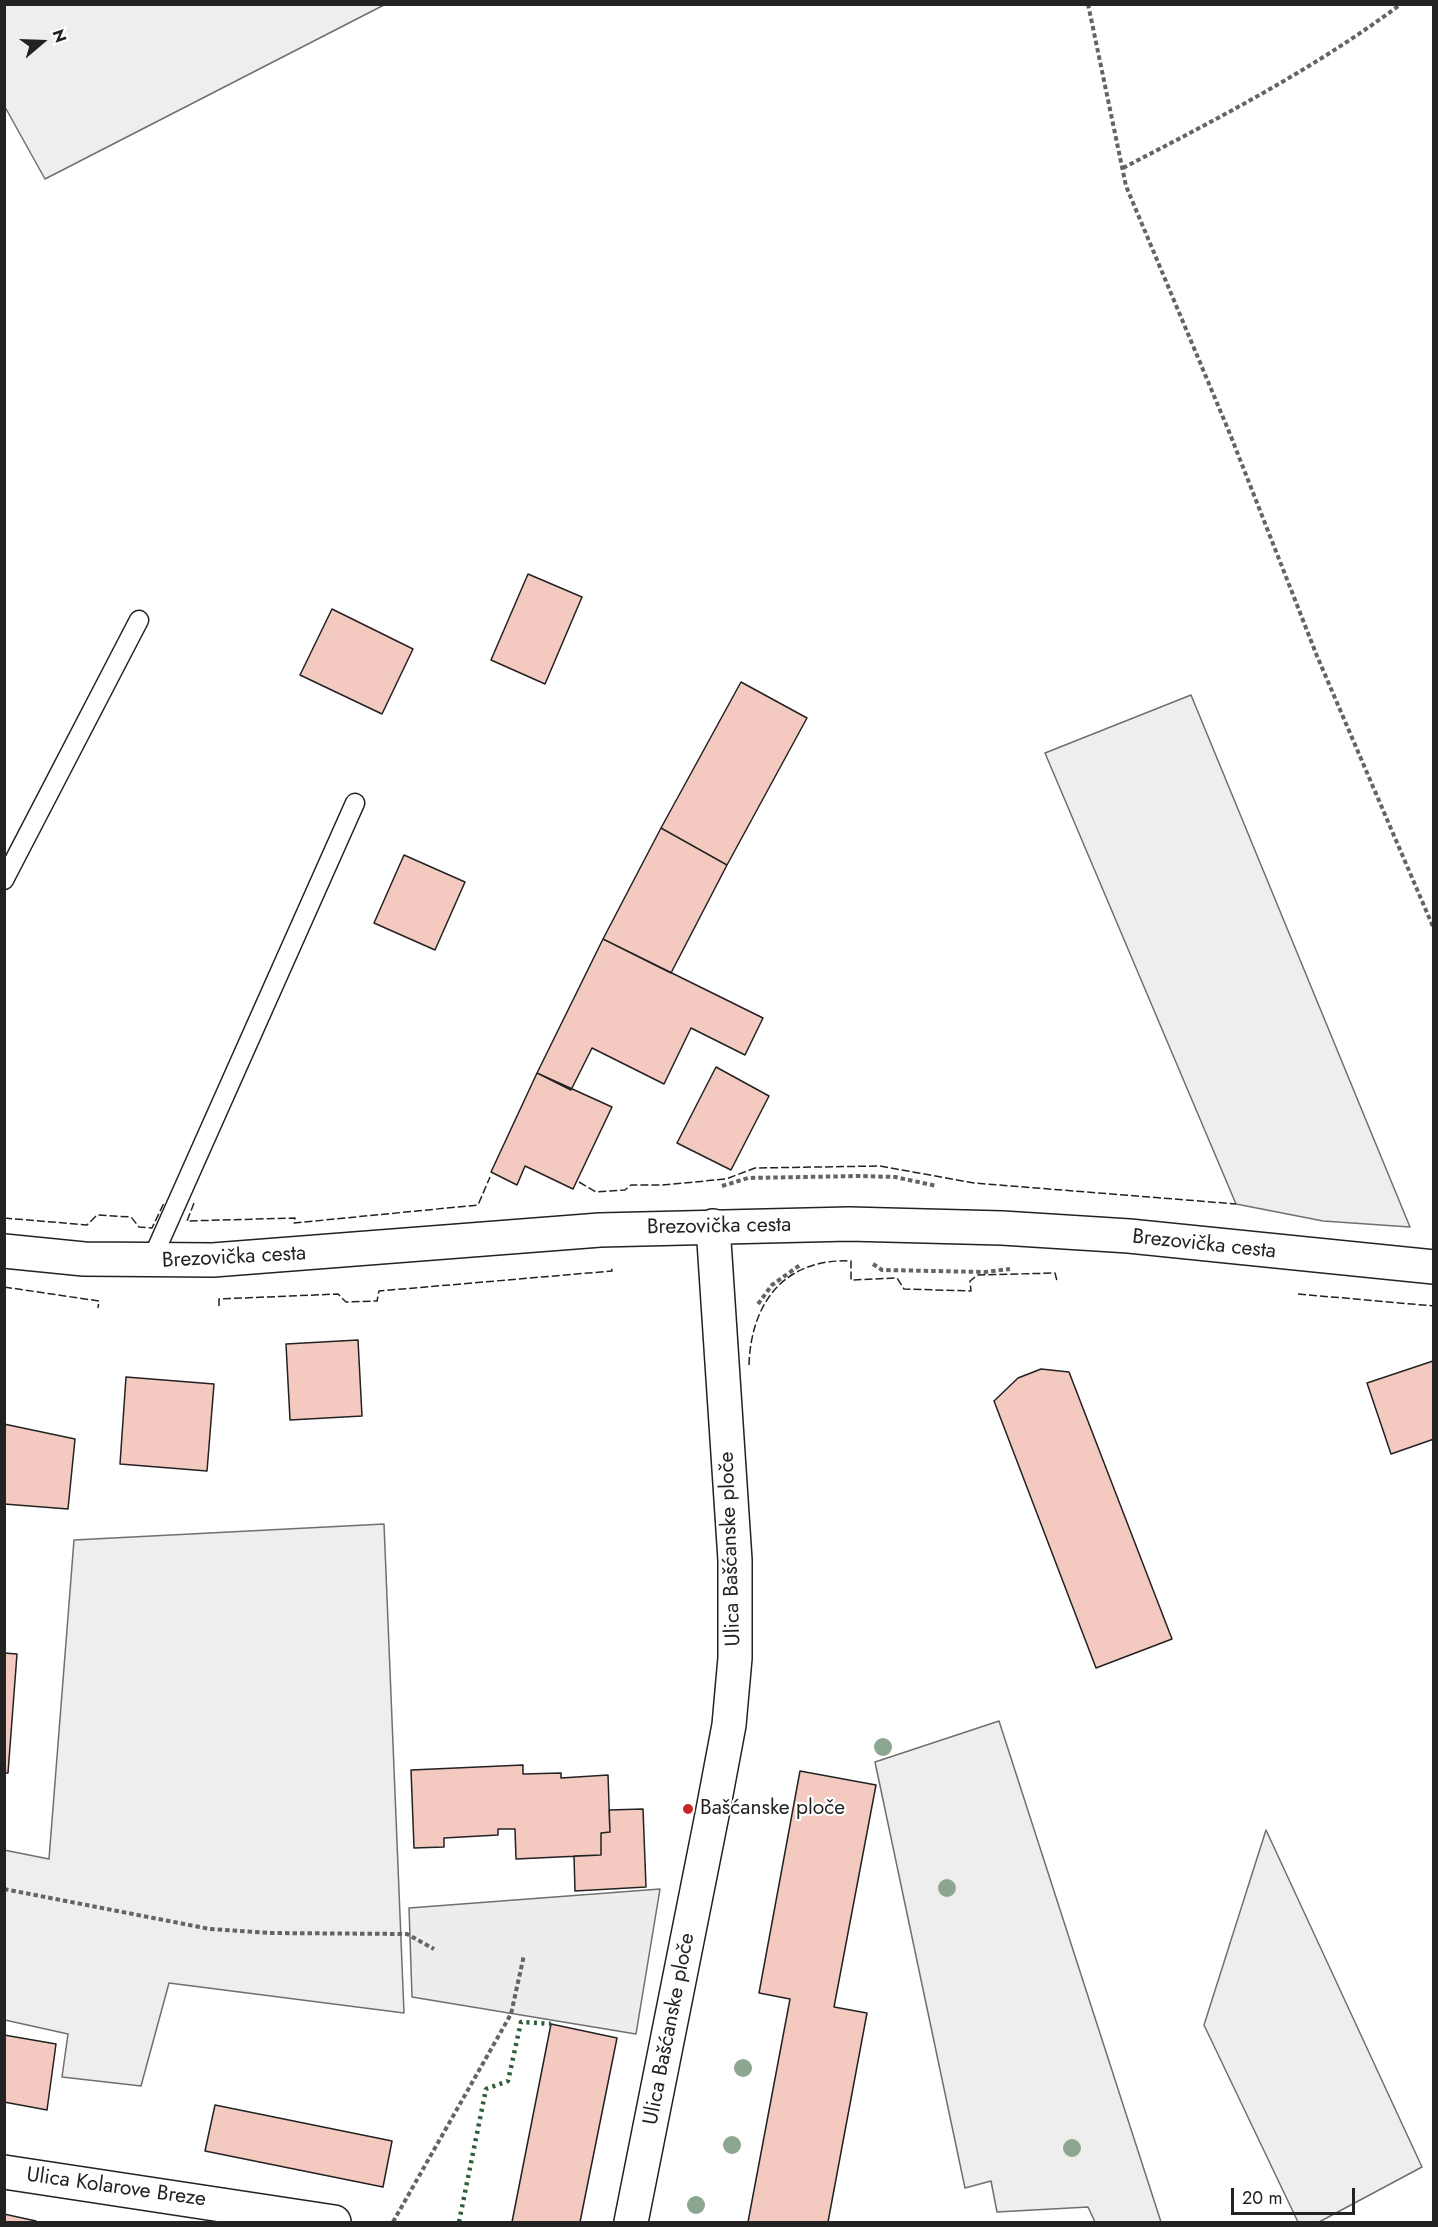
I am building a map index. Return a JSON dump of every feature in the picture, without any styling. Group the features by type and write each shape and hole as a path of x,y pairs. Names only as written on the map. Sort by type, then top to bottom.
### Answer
{"main road":[{"name":"Brezovička cesta","path":"4,1251 151,1262 280,1257 600,1230 849,1224 1013,1229 1129,1236 1434,1267"},
{"name":"Ulica Bašćanske ploče","path":"631,2223 729,1725 735,1658 735,1560 713,1226"},
{"name":"Ulica Kolarove Breze","path":"4,2172 263,2216 334,2223"}],"lane":[{"path":"4,880 139,620"},
{"path":"151,1262 356,803"}],"path":[{"path":"1088,4 1126,186 1230,434 1317,656 1434,929"},
{"path":"1123,168 1248,103 1360,35 1401,4"},
{"path":"863,1258 882,1270 985,1272 1014,1269"},
{"path":"753,1313 772,1284 803,1263"},
{"path":"4,1889 210,1929 270,1933 407,1934 434,1949"},
{"path":"393,2223 511,2014 524,1955"}],"shaded area":[{"path":"4,5 384,5 45,179 5,107"},
{"path":"1191,695 1410,1227 1323,1221 1236,1204 1045,753"},
{"path":"384,1524 404,2013 169,1983 141,2086 62,2077 68,2034 5,2020 4,1850 49,1859 74,1540"},
{"path":"999,1721 1161,2222 1095,2222 1088,2207 997,2212 991,2181 965,2188 875,1762"},
{"path":"1266,1830 1422,2167 1319,2222 1298,2222 1204,2025"},
{"path":"660,1889 636,2034 412,1997 409,1908"}],"building":[{"path":"528,574 582,597 545,684 491,660"},
{"path":"332,609 413,649 382,714 300,675"},
{"path":"741,682 807,718 727,865 661,828"},
{"path":"661,828 727,865 671,973 603,939"},
{"path":"404,855 465,882 435,950 374,923"},
{"path":"603,939 763,1018 745,1055 691,1028 664,1084 592,1048 571,1090 537,1073"},
{"path":"716,1067 769,1096 731,1170 677,1143"},
{"path":"537,1073 612,1107 573,1189 525,1166 517,1185 491,1172"},
{"path":"358,1340 362,1416 290,1420 286,1344"},
{"path":"1433,1361 1434,1439 1391,1454 1367,1383"},
{"path":"1041,1369 1069,1372 1172,1639 1096,1668 994,1401 1018,1378"},
{"path":"126,1377 214,1384 207,1471 120,1464"},
{"path":"4,1424 75,1439 68,1509 4,1504"},
{"path":"4,1653 17,1654 8,1773 4,1773"},
{"path":"523,1765 523,1774 561,1773 561,1778 608,1775 610,1832 601,1833 601,1855 516,1859 515,1829 498,1829 498,1835 444,1838 444,1847 414,1848 411,1770"},
{"path":"800,1771 876,1785 834,2007 867,2013 828,2222 748,2222 790,1999 759,1993"},
{"path":"643,1809 646,1887 575,1891 574,1856 601,1855 601,1833 610,1832 609,1810"},
{"path":"551,2024 617,2038 580,2222 512,2222"},
{"path":"4,2035 56,2044 47,2110 4,2102"},
{"path":"215,2105 392,2141 383,2187 205,2151"},
{"path":"4,2214 36,2221 4,2222"}],"hedge":[{"path":"459,2222 486,2089 508,2081 521,2022 551,2024"}],"fence":[{"path":"579,1182 596,1192 625,1190 631,1185 662,1185 726,1179 755,1168 880,1166 974,1183 1236,1204"},
{"path":"194,1203 187,1221 295,1218 294,1223 478,1205 490,1177"},
{"path":"4,1218 87,1225 97,1215 131,1217 139,1227 152,1228 164,1203"},
{"path":"749,1365 756,1322 764,1304 790,1276 807,1267 827,1262 851,1261 851,1280 897,1278 904,1289 971,1291 970,1281 978,1275 1055,1273 1057,1281"},
{"path":"219,1306 219,1299 338,1294 346,1302 377,1301 379,1291 612,1271 611,1266"},
{"path":"4,1287 99,1301 98,1308"},
{"path":"1298,1294 1434,1306"}],"place":[{"name":"Bašćanske ploče","path":"688,1809"}]}
